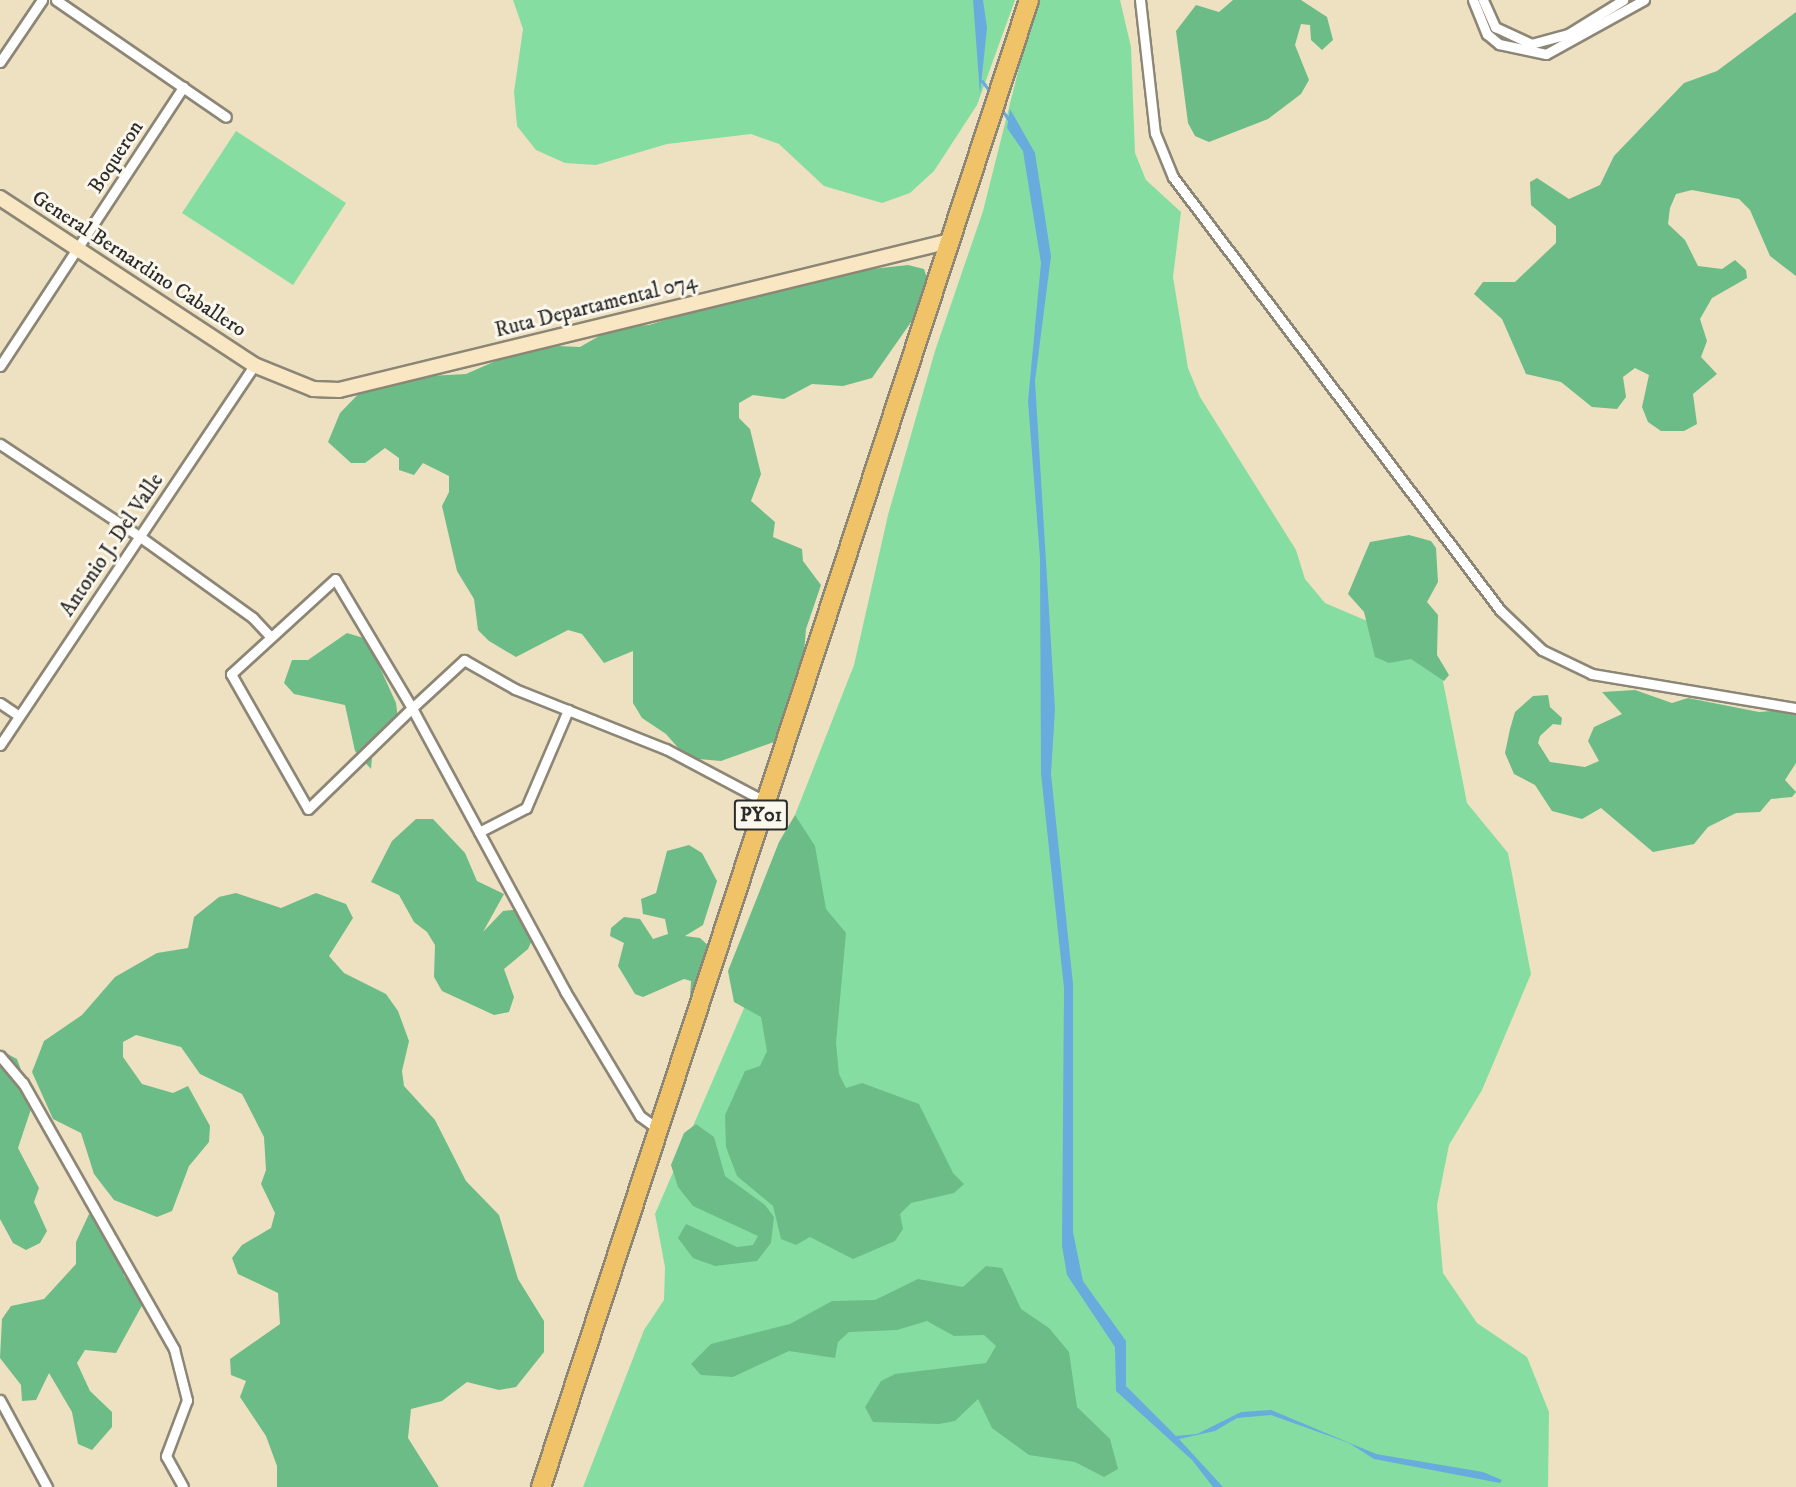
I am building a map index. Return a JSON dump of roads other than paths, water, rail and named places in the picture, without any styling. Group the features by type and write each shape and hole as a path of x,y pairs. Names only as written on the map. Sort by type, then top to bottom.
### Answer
{"highway":[{"name":"PY01","path":"541,1487 950,241 1002,76 1029,0"}],"street":[{"path":"0,62 42,0"},
{"path":"56,0 226,117"},
{"path":"1140,0 1155,133 1173,177 1500,610 1542,650 1592,675 1796,708"},
{"path":"1473,0 1487,34 1499,44 1546,54 1644,0"},
{"path":"1483,0 1495,27 1531,44 1568,34 1623,0"},
{"name":"Boqueron","path":"0,366 183,87"},
{"name":"General Bernardino Caballero","path":"0,198 254,365"},
{"name":"Ruta Departamental 074","path":"254,365 293,386 339,390 950,241"},
{"name":"Antonio J. Del Valle","path":"0,745 254,365"},
{"path":"0,444 139,536 253,618 270,636"},
{"path":"658,1129 640,1116 577,1011 412,708 335,579 231,674 308,809 412,708 464,660 568,710 666,750 766,802"},
{"path":"0,704 19,716"},
{"path":"479,832 526,808 568,710"},
{"path":"0,1056 23,1083 174,1349 187,1400 166,1456 183,1487"},
{"path":"0,1400 47,1487"}],"water":[{"path":"973,0 983,0 987,28 980,94"},
{"path":"1010,109 1035,153 1051,256 1035,381 1055,709 1051,774 1073,984 1073,1232 1083,1281 1126,1341 1126,1386 1176,1436 1197,1434 1241,1412 1271,1410 1376,1454 1483,1472 1502,1480 1500,1483 1374,1459 1349,1443 1271,1415 1237,1418 1215,1431 1179,1439 1223,1487 1213,1487 1192,1460 1116,1391 1115,1347 1067,1275 1062,1246 1064,988 1041,774 1040,558 1028,401 1041,263 1023,151 1007,128"}],"waterway":[{"path":"982,81 991,93"},
{"path":"1001,109 1011,123"}]}
